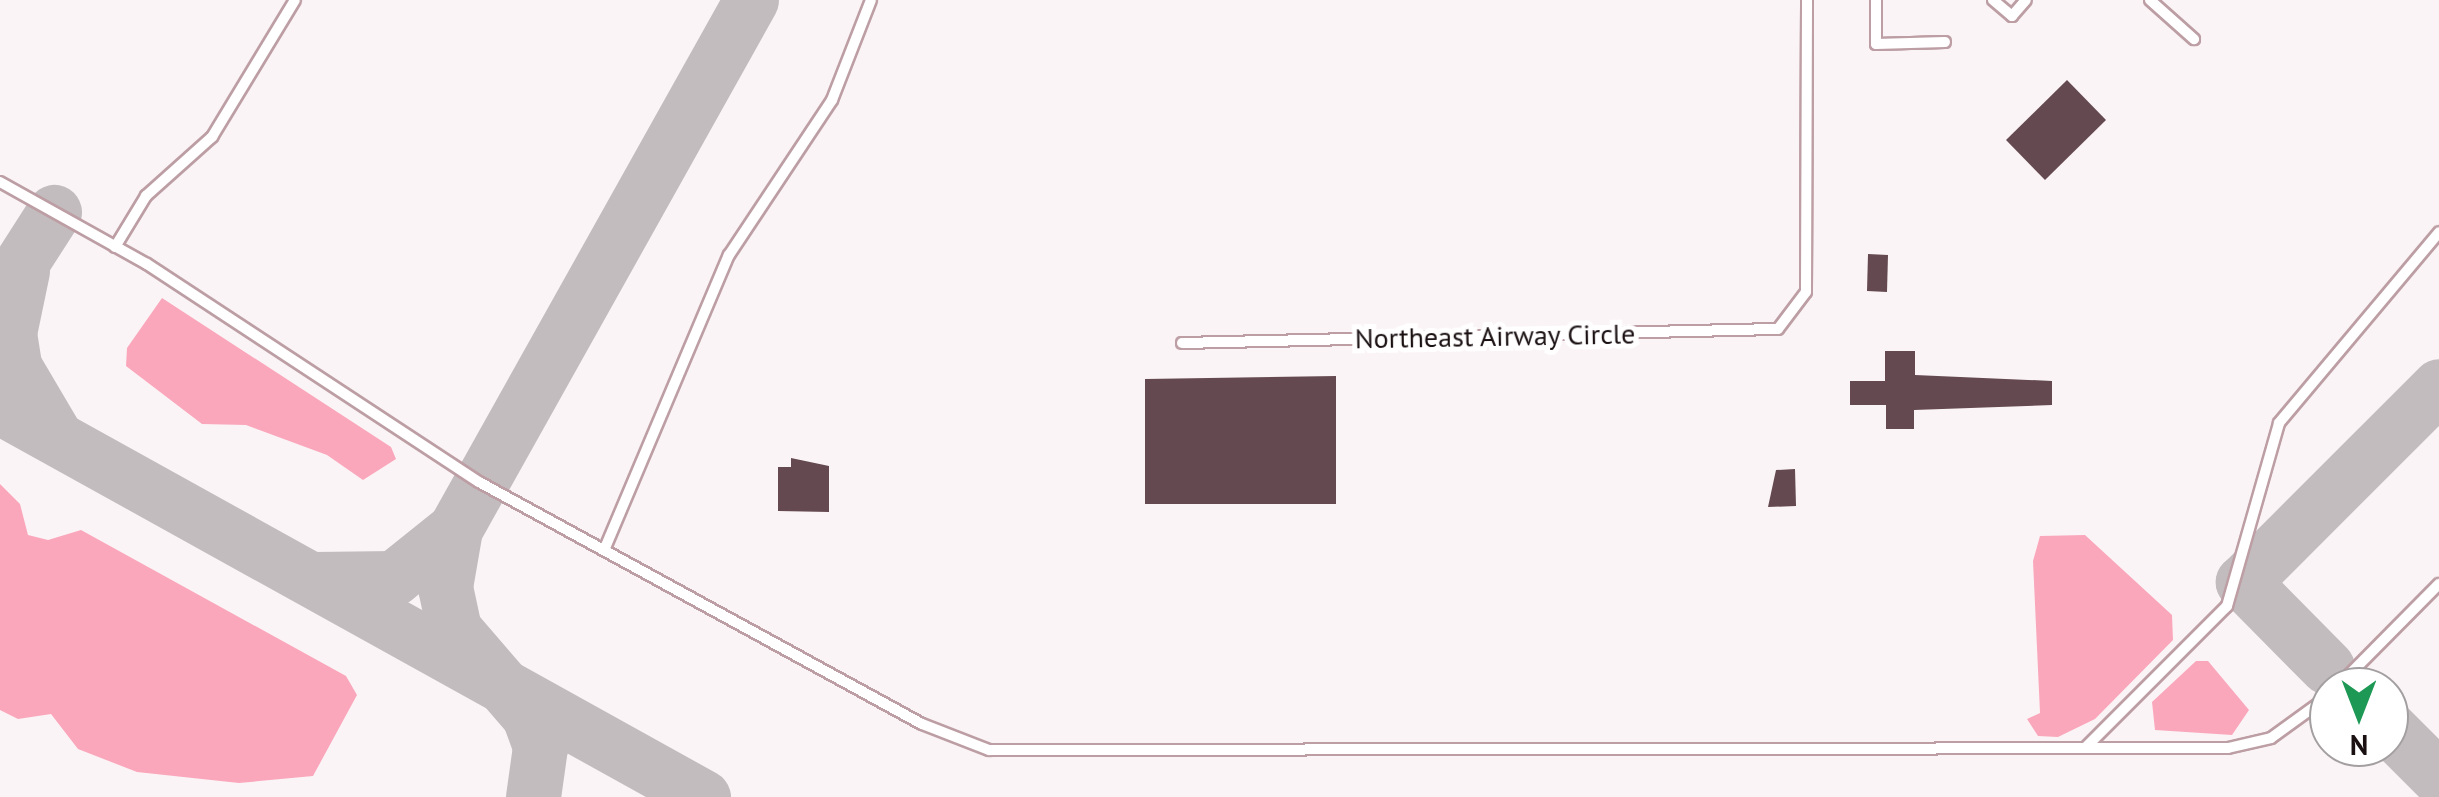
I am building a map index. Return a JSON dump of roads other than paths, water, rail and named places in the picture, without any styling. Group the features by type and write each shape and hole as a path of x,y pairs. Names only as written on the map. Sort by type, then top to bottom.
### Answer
{"lane":[{"path":"116,247 146,196 212,138 296,0"},
{"path":"606,548 729,256 832,100 871,0"},
{"name":"Northeast Airway Circle","path":"1182,344 1778,329 1798,309 1808,271 1807,0"},
{"path":"1876,0 1876,44 1945,42"},
{"path":"1992,0 2012,16 2026,0"},
{"path":"2150,0 2194,40"},
{"path":"0,182 116,247 418,445 950,738 989,750 2246,746 2297,725 2309,714"},
{"path":"2085,748 2227,606 2279,423 2439,232"},
{"path":"2356,667 2439,584"}]}
